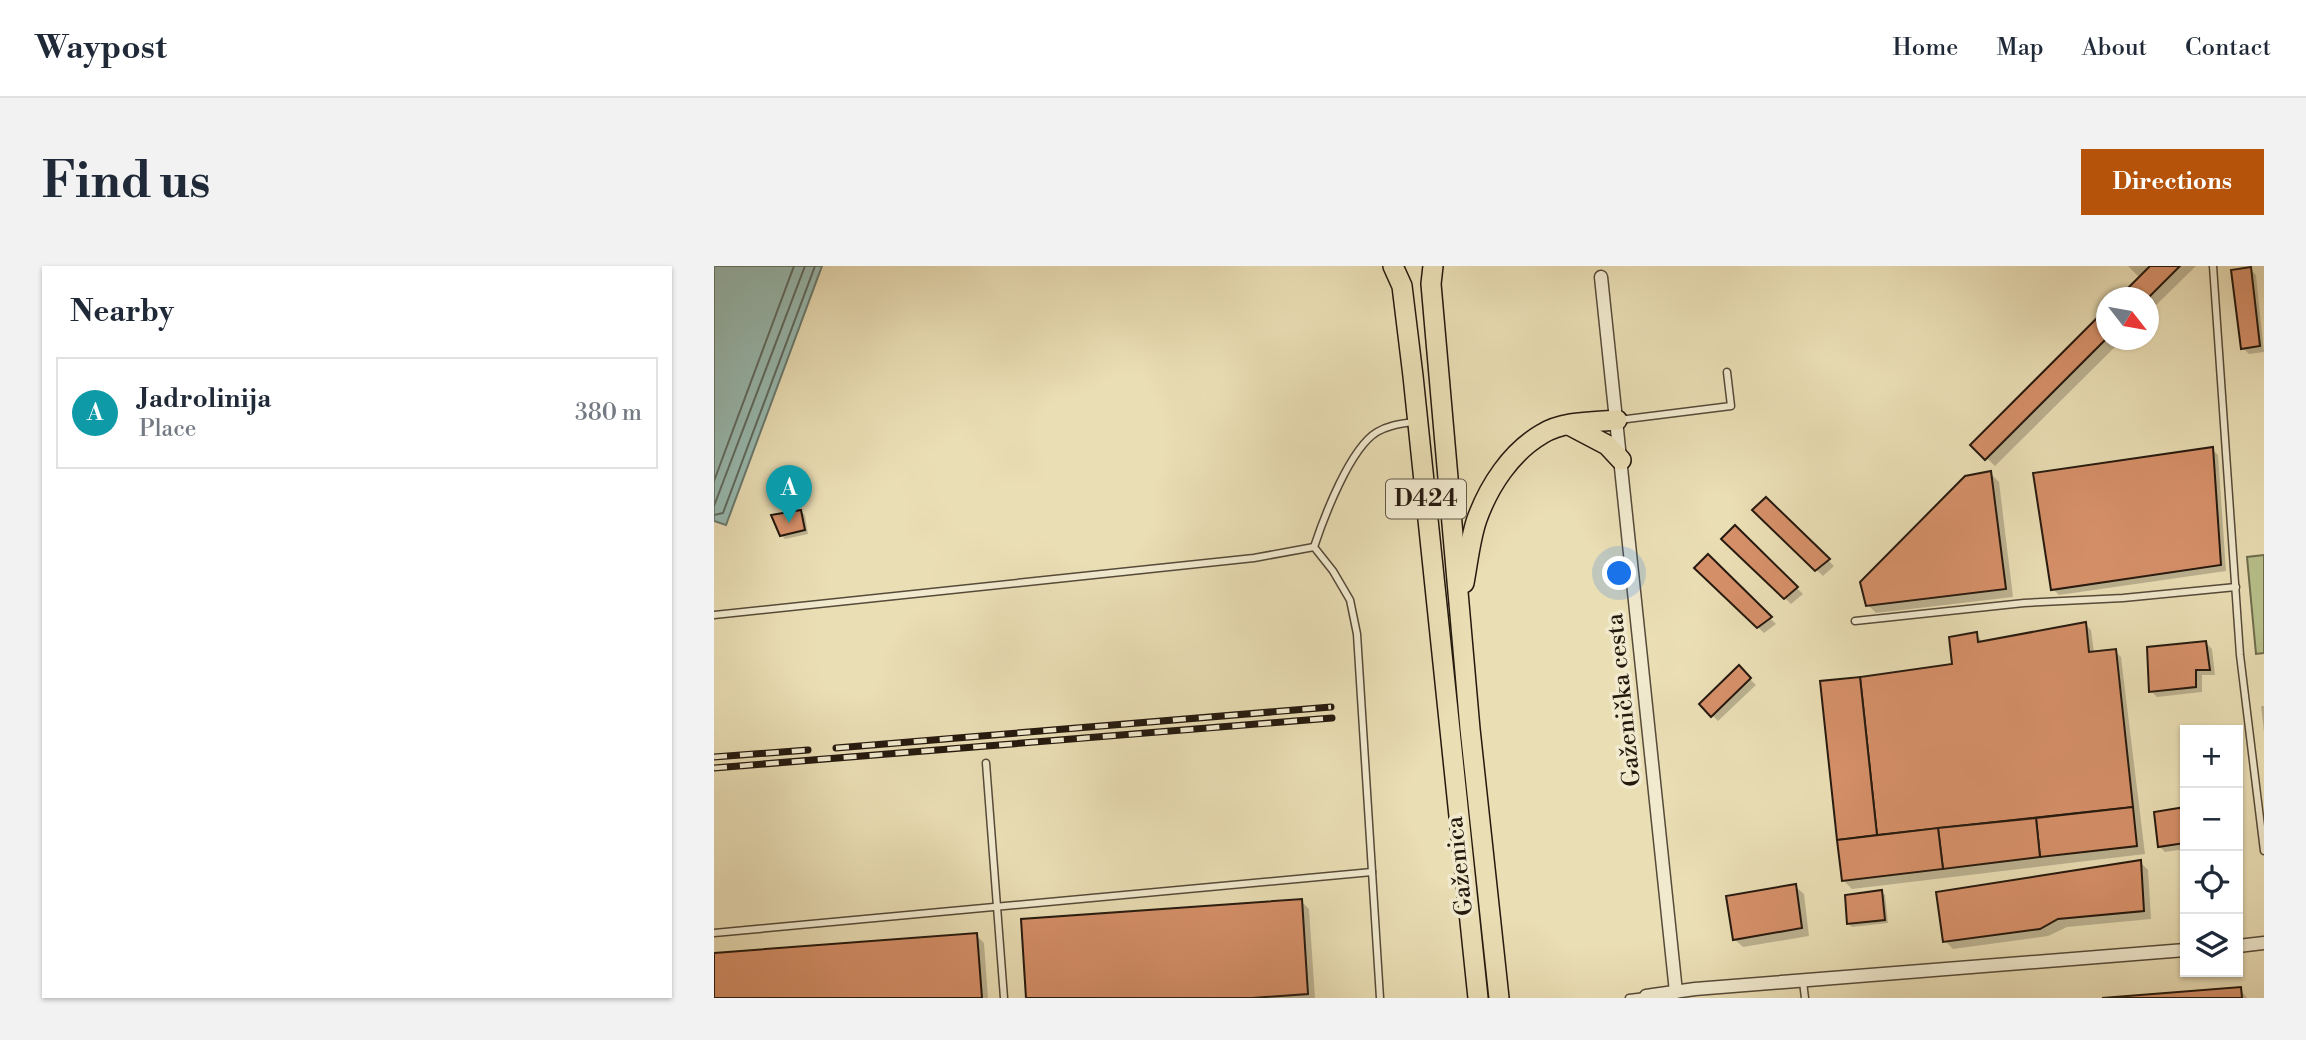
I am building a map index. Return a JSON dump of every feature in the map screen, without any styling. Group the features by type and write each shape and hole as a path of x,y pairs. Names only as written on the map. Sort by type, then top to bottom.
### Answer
{"highway":[{"name":"D424","path":"1394,266 1402,286 1460,731"},
{"name":"D424","path":"1433,266 1430,284 1459,606 1460,731"},
{"path":"1459,606 1476,520 1489,491 1506,464 1543,433 1569,425 1616,420"},
{"path":"1569,425 1607,445 1621,460"},
{"name":"Gaženica","path":"1460,731 1478,998"},
{"name":"Gaženica","path":"1460,731 1499,998"}],"street":[{"name":"Gaženička cesta","path":"1601,277 1676,992"},
{"path":"2243,945 2264,943"},
{"path":"1646,996 2180,950"}],"lane":[{"path":"2213,266 2240,656 2264,851"},
{"path":"1616,420 1731,407 1727,372"},
{"path":"1314,547 1338,487 1355,457 1374,434 1393,425 1418,422"},
{"path":"714,615 1254,558 1314,547"},
{"path":"1314,547 1333,571 1350,600 1357,634 1380,998"},
{"path":"1855,621 2024,603 2123,598 2236,587"},
{"path":"986,763 1004,998"},
{"path":"714,933 1372,872"},
{"path":"1803,982 1805,998"},
{"path":"1629,998 1646,996"}],"green space":[{"path":"2264,555 2264,653 2256,654 2247,557"}],"water":[{"path":"714,266 822,266 726,525 714,521"}],"building":[{"path":"2150,266 2180,266 2159,287 2129,287"},
{"path":"2251,267 2260,346 2241,349 2231,270"},
{"path":"2096,319 2096,349 1985,460 1970,445"},
{"path":"2213,447 2221,565 2051,590 2033,473"},
{"path":"1991,471 2006,589 1866,606 1860,582 1965,476"},
{"path":"1766,497 1830,559 1815,571 1752,510"},
{"path":"801,510 805,530 780,536 771,515"},
{"path":"1735,525 1798,587 1784,599 1721,539"},
{"path":"1708,554 1772,617 1757,628 1694,568"},
{"path":"2086,622 2089,652 2116,649 2133,807 1877,835 1860,677 1952,664 1949,637 1977,632 1978,642"},
{"path":"2206,641 2210,670 2196,670 2196,687 2149,692 2147,647"},
{"path":"1739,665 1751,678 1711,717 1699,704"},
{"path":"1860,677 1877,835 1837,840 1820,681"},
{"path":"2133,807 2137,846 2040,857 2036,818"},
{"path":"2180,808 2180,844 2158,847 2154,812"},
{"path":"2036,818 2040,857 1943,869 1938,828"},
{"path":"1938,828 1943,869 1842,881 1837,840"},
{"path":"2141,860 2144,911 2058,919 2040,929 1943,942 1936,892"},
{"path":"1796,884 1802,928 1733,940 1726,896"},
{"path":"1882,890 1885,920 1847,924 1845,895"},
{"path":"1302,899 1308,994 1252,998 1026,998 1021,919"},
{"path":"977,933 982,998 714,998 714,953"},
{"path":"2241,987 2242,998 2102,998"}],"railway":[{"path":"836,748 1331,707"},
{"path":"714,768 1332,718"},
{"path":"714,757 808,750"}],"place":[{"name":"Jadrolinija","path":"789,523"}]}
